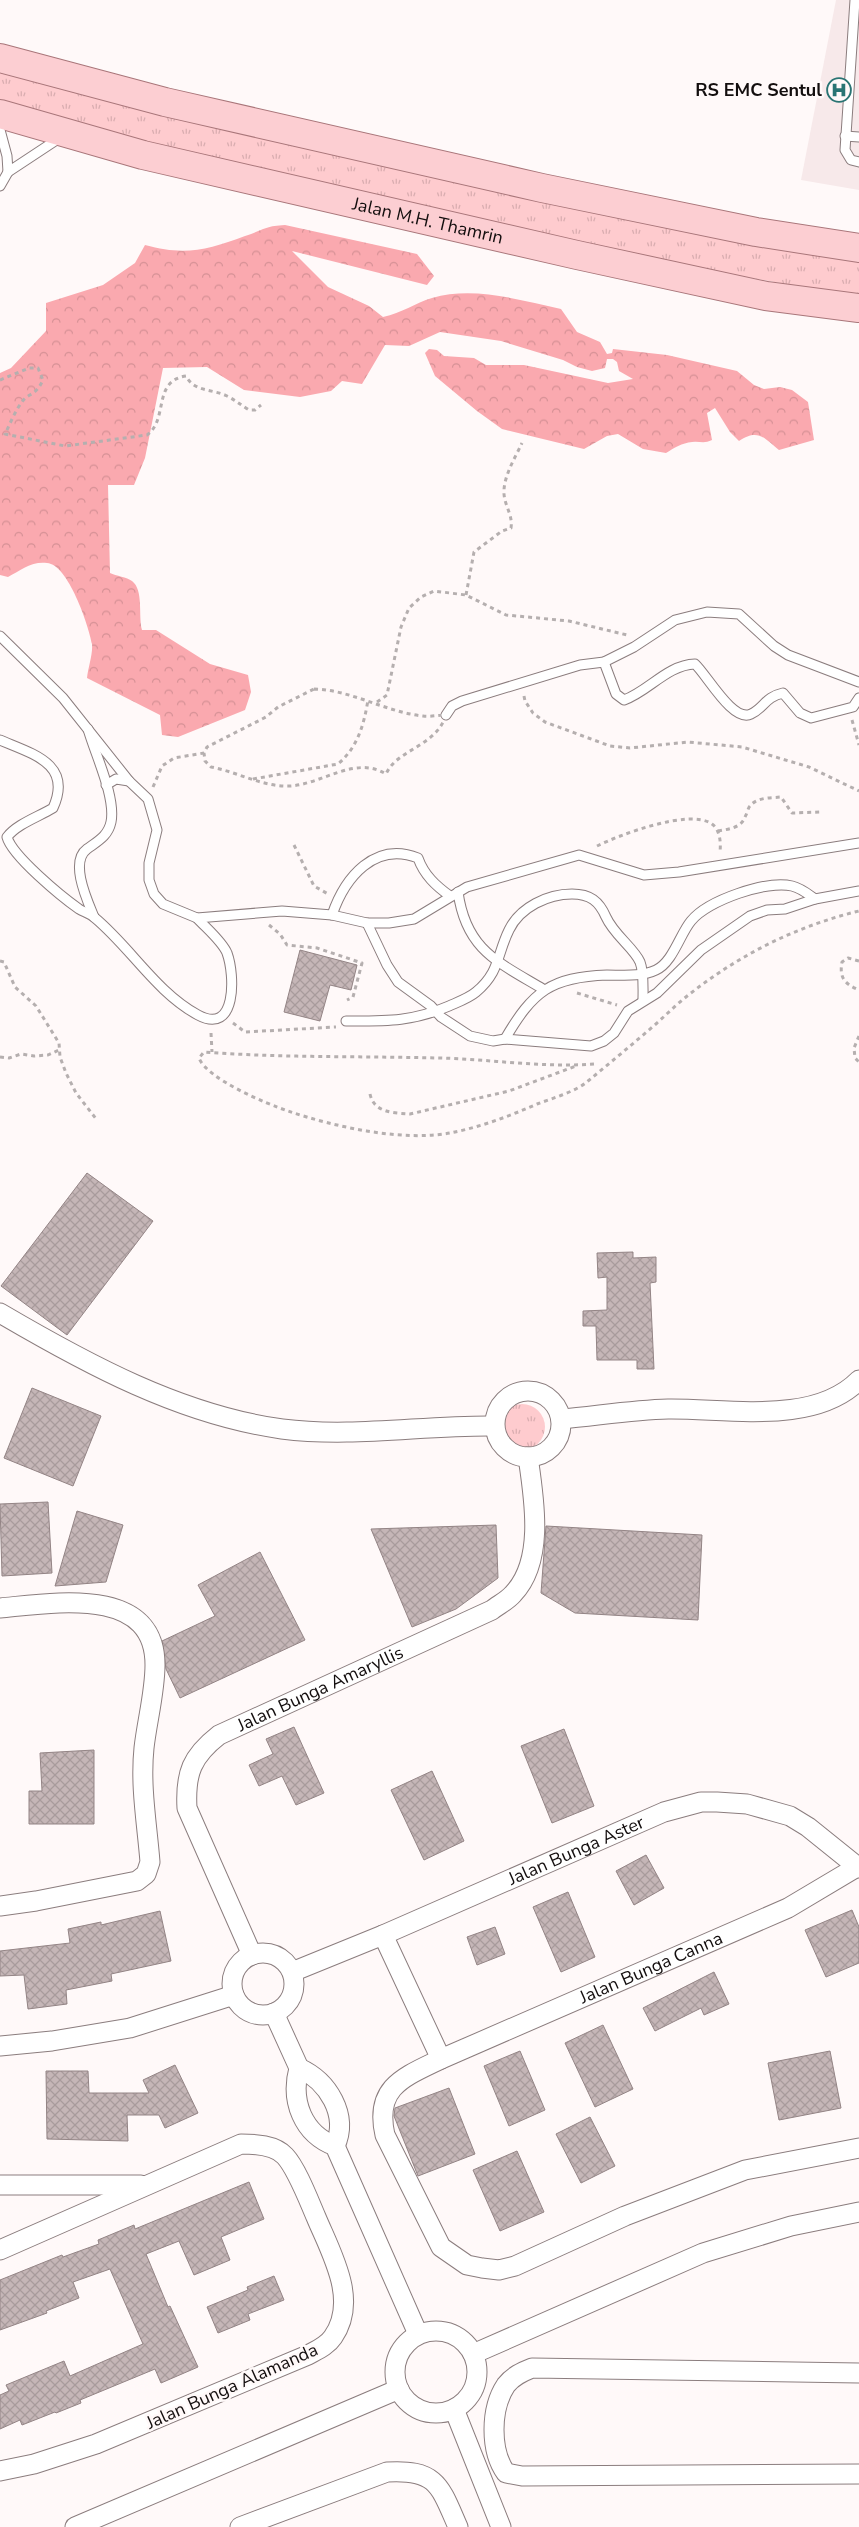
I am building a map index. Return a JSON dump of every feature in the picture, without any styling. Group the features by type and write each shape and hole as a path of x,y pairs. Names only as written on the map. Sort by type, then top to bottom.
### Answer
{"main road":[{"path":"0,58 165,102 542,188 756,232 859,248"},
{"name":"Jalan M.H. Thamrin","path":"0,114 143,154 587,257 766,296 859,308"}],"street":[{"path":"0,1313 50,1343 124,1380 200,1409 238,1421 283,1429 325,1431 494,1426"},
{"path":"561,1419 665,1409 809,1407 838,1396 859,1380"},
{"path":"520,1392 538,1392 546,1396 558,1410 561,1419 561,1428 554,1446 546,1452 528,1457 509,1452 497,1436 494,1426 495,1417 504,1401 520,1392"},
{"name":"Jalan Bunga Amaryllis","path":"252,1955 187,1808 186,1787 192,1764 203,1748 219,1734 492,1610 513,1594 528,1569 533,1550 533,1492 528,1457"},
{"path":"0,1608 100,1604 121,1610 137,1619 148,1632 153,1646 155,1665 143,1770 150,1862 146,1874 137,1882 36,1902 0,1906"},
{"name":"Jalan Bunga Aster","path":"292,1972 383,1935 664,1812 701,1802 746,1804 790,1816 808,1827 858,1868"},
{"name":"Jalan Bunga Canna","path":"858,1868 788,1908 441,2059 400,2079 389,2092 384,2103 382,2119 385,2136 441,2247 468,2265 499,2270 515,2266 625,2216 745,2170 859,2148"},
{"path":"383,1935 441,2059"},
{"path":"271,1954 280,1957 292,1972 293,1992 283,2008 274,2013 255,2014 246,2010 234,1995 233,1976 243,1960 252,1955 271,1954"},
{"path":"0,2046 52,2042 130,2028 234,1995"},
{"path":"274,2013 299,2068 295,2082 295,2096 304,2118 314,2134 321,2140 335,2146 418,2334"},
{"path":"299,2068 313,2074 322,2082 342,2122 340,2136 335,2146"},
{"name":"Jalan Bunga Alamanda","path":"0,2250 242,2144 268,2146 284,2155 306,2195 343,2284 342,2313 333,2338 324,2346 300,2358 96,2444 34,2464 0,2471"},
{"name":"Jalan Bunga Alamanda","path":"0,2184 147,2185"},
{"path":"473,2354 703,2253 791,2226 859,2212"},
{"path":"439,2331 450,2333 460,2338 473,2354 477,2370 475,2386 463,2403 454,2409 433,2413 422,2410 404,2398 399,2389 395,2368 397,2358 402,2348 418,2334 439,2331"},
{"path":"859,2373 532,2368 519,2373 506,2386 494,2418 498,2462 506,2473 522,2476 859,2474"},
{"path":"75,2527 399,2389"},
{"path":"454,2409 501,2527"},
{"path":"240,2527 386,2472 401,2471 416,2472 440,2486 458,2527"}],"lane":[{"path":"856,0 845,136 847,156 859,162"},
{"path":"0,130 7,156 8,172"},
{"path":"0,186 8,172 68,133"},
{"path":"845,136 859,137"},
{"path":"446,715 452,706 462,701 580,665 604,662 640,643 675,620 706,612 739,614 774,646 788,655 859,682"},
{"path":"0,636 63,698 129,780 148,799 157,830 149,863 149,880 154,894 163,904 197,918 282,911 332,915 367,923 414,919 454,894 490,879 579,856 644,875 720,866 859,843"},
{"path":"604,662 616,694 624,700 637,696 683,664 695,664 705,673 728,705 745,716 752,714 773,695 783,693 800,713 811,718 853,707 859,698"},
{"path":"87,726 106,785 112,820 107,834 85,850 80,860 80,874 94,917"},
{"path":"0,740 47,762 58,774 60,788 53,808 28,823 14,828 6,837 9,846 28,866 79,908 94,917 168,994 199,1016 211,1018 222,1015 231,1005 233,991 226,952 197,918"},
{"path":"106,785 116,779 129,780"},
{"path":"332,915 338,898 346,884 362,868 386,853 399,852 418,858 422,868 430,878 454,894 468,929 480,947 499,963 547,987"},
{"path":"505,1039 515,1022 547,987 581,977 630,976 657,970 667,959 691,920 716,901 753,889 790,886 801,889 815,899"},
{"path":"367,923 387,965 398,982 435,1012 470,1036 493,1041 505,1039 591,1046 614,1033 628,1011 657,993 702,950 750,916 766,910 785,910 815,899 859,891"},
{"path":"346,1020 413,1019 435,1012 475,993 489,979 499,963 502,946 510,928 523,913 548,897 577,894 589,896 598,902 616,935 640,962 643,1000"}],"path":[{"path":"0,380 29,368 38,368 43,380 35,394 22,401 5,434 65,446 146,436 155,430 167,385 176,378 186,376 189,382 200,388 228,396 233,401 240,402 249,410 255,410 261,405"},
{"path":"466,594 474,552 502,531 511,528 512,519 504,496 505,484 522,443"},
{"path":"376,703 386,695 401,627 409,608 420,597 434,591 466,594 506,615 569,621 620,632 640,643"},
{"path":"523,682 525,701 533,713 545,722 610,746 630,748 688,742 742,747 809,767 859,791"},
{"path":"314,689 329,690 376,703 424,716 446,715 442,726 423,743 389,766 386,774 367,768 354,767 318,782 290,786 266,784 211,767 205,760 204,753 207,747 266,717 278,707 314,689"},
{"path":"252,779 338,764 346,756 363,727 368,700"},
{"path":"846,708 854,726 859,745"},
{"path":"148,799 162,766 174,758 204,753"},
{"path":"718,831 731,829 743,823 750,806 758,800 768,798 781,797 792,813 822,812"},
{"path":"586,857 595,847 612,839 687,818 711,823 718,831 721,844 720,866"},
{"path":"294,845 314,886 338,898"},
{"path":"254,914 280,934 286,945 317,948 362,963 353,997 347,1000"},
{"path":"859,961 848,958 842,962 840,971 841,977 847,985 859,990"},
{"path":"0,960 4,962 15,987 36,1006 59,1043 59,1050 66,1073 76,1093 97,1120"},
{"path":"547,987 607,1001 628,1011"},
{"path":"222,1015 245,1032 334,1027 346,1020"},
{"path":"211,1018 212,1052"},
{"path":"859,1036 854,1048 855,1058 859,1062"},
{"path":"0,1057 9,1058 21,1054 41,1056 59,1050"},
{"path":"204,1052 322,1058 439,1058 577,1065 594,1064"},
{"path":"370,1094 372,1101 379,1108 393,1113 410,1114 509,1091 577,1065"}],"shaded area":[{"name":"RS EMC Sentul","path":"836,0 859,0 859,190 801,180"}],"green space":[{"path":"0,66 859,262 859,297 627,256 142,142 0,102"},
{"path":"285,225 417,254 434,276 427,285 292,251 328,287 369,306 383,317 432,298 464,293 513,298 561,309 577,332 600,342 607,354 612,353 613,349 667,355 737,371 754,385 764,389 780,387 792,390 808,402 814,440 779,450 765,438 756,435 751,435 739,441 730,432 715,408 707,413 712,440 685,443 666,453 643,449 618,434 607,436 584,449 502,429 435,376 425,353 429,349 437,350 444,356 474,358 486,365 524,365 608,383 633,379 619,371 617,362 613,359 607,359 605,368 592,371 501,341 440,332 409,346 385,345 362,384 342,381 331,391 300,397 244,390 207,367 163,368 145,458 134,485 108,485 110,573 130,580 136,585 142,630 156,630 210,664 248,675 251,692 245,710 178,737 162,735 160,715 87,678 92,648 90,635 70,584 55,566 47,563 36,563 8,577 0,575 0,373 11,368 46,331 46,303 103,285 135,263 145,245 172,250 196,250 219,245 268,227"},
{"path":"522,1404 535,1408 541,1414 545,1427 541,1440 535,1446 522,1450 509,1446 503,1440 499,1427 503,1414 509,1408"}],"building":[{"path":"300,950 357,965 351,990 330,985 320,1021 284,1012"},
{"path":"87,1173 153,1221 67,1335 1,1286"},
{"path":"633,1252 633,1258 656,1257 656,1282 650,1283 654,1369 637,1369 637,1360 597,1360 596,1326 583,1326 583,1311 607,1310 607,1277 598,1278 597,1253"},
{"path":"32,1388 101,1416 73,1486 4,1458"},
{"path":"48,1502 52,1573 2,1576 0,1504"},
{"path":"77,1511 123,1525 106,1582 55,1586"},
{"path":"496,1525 498,1578 456,1609 412,1627 371,1529"},
{"path":"546,1526 702,1535 698,1620 575,1613 541,1593"},
{"path":"260,1552 305,1640 180,1698 166,1669 162,1641 215,1616 198,1585"},
{"path":"294,1727 324,1793 296,1805 282,1776 259,1786 249,1765 273,1754 266,1739"},
{"path":"564,1729 594,1806 552,1823 521,1746"},
{"path":"94,1750 94,1824 29,1824 29,1791 42,1791 40,1753"},
{"path":"432,1771 464,1841 424,1860 391,1790"},
{"path":"646,1855 664,1888 634,1905 616,1871"},
{"path":"568,1892 595,1957 561,1972 533,1907"},
{"path":"852,1910 859,1927 859,1963 826,1977 805,1930"},
{"path":"160,1911 171,1961 111,1974 112,1981 66,1990 67,2004 28,2009 24,1975 0,1976 0,1951 70,1943 68,1929 101,1922 101,1925"},
{"path":"495,1927 505,1954 477,1965 467,1937"},
{"path":"714,1972 729,2004 704,2015 701,2008 655,2031 643,2008"},
{"path":"603,2025 633,2089 595,2107 565,2043"},
{"path":"520,2051 545,2110 509,2126 484,2066"},
{"path":"830,2051 841,2108 779,2120 768,2063"},
{"path":"175,2065 198,2113 165,2128 159,2115 127,2115 128,2141 47,2139 46,2071 88,2071 89,2093 149,2093 143,2080"},
{"path":"449,2088 475,2154 418,2176 394,2116 395,2108"},
{"path":"590,2117 615,2166 581,2183 556,2134"},
{"path":"517,2151 544,2212 500,2231 473,2170"},
{"path":"249,2182 264,2219 221,2237 230,2260 194,2275 179,2241 146,2254 168,2307 170,2306 198,2367 161,2383 155,2369 80,2400 81,2403 56,2413 22,2425 20,2420 0,2429 0,2395 9,2391 6,2385 64,2361 70,2376 143,2344 110,2269 73,2282 79,2298 46,2311 47,2313 0,2330 0,2280 62,2255 63,2257 99,2244 98,2240 134,2225 135,2229"},
{"path":"274,2276 284,2300 248,2314 250,2320 218,2333 207,2307 248,2290 247,2287"}],"place":[{"name":"RS EMC Sentul","path":"839,90"}]}
